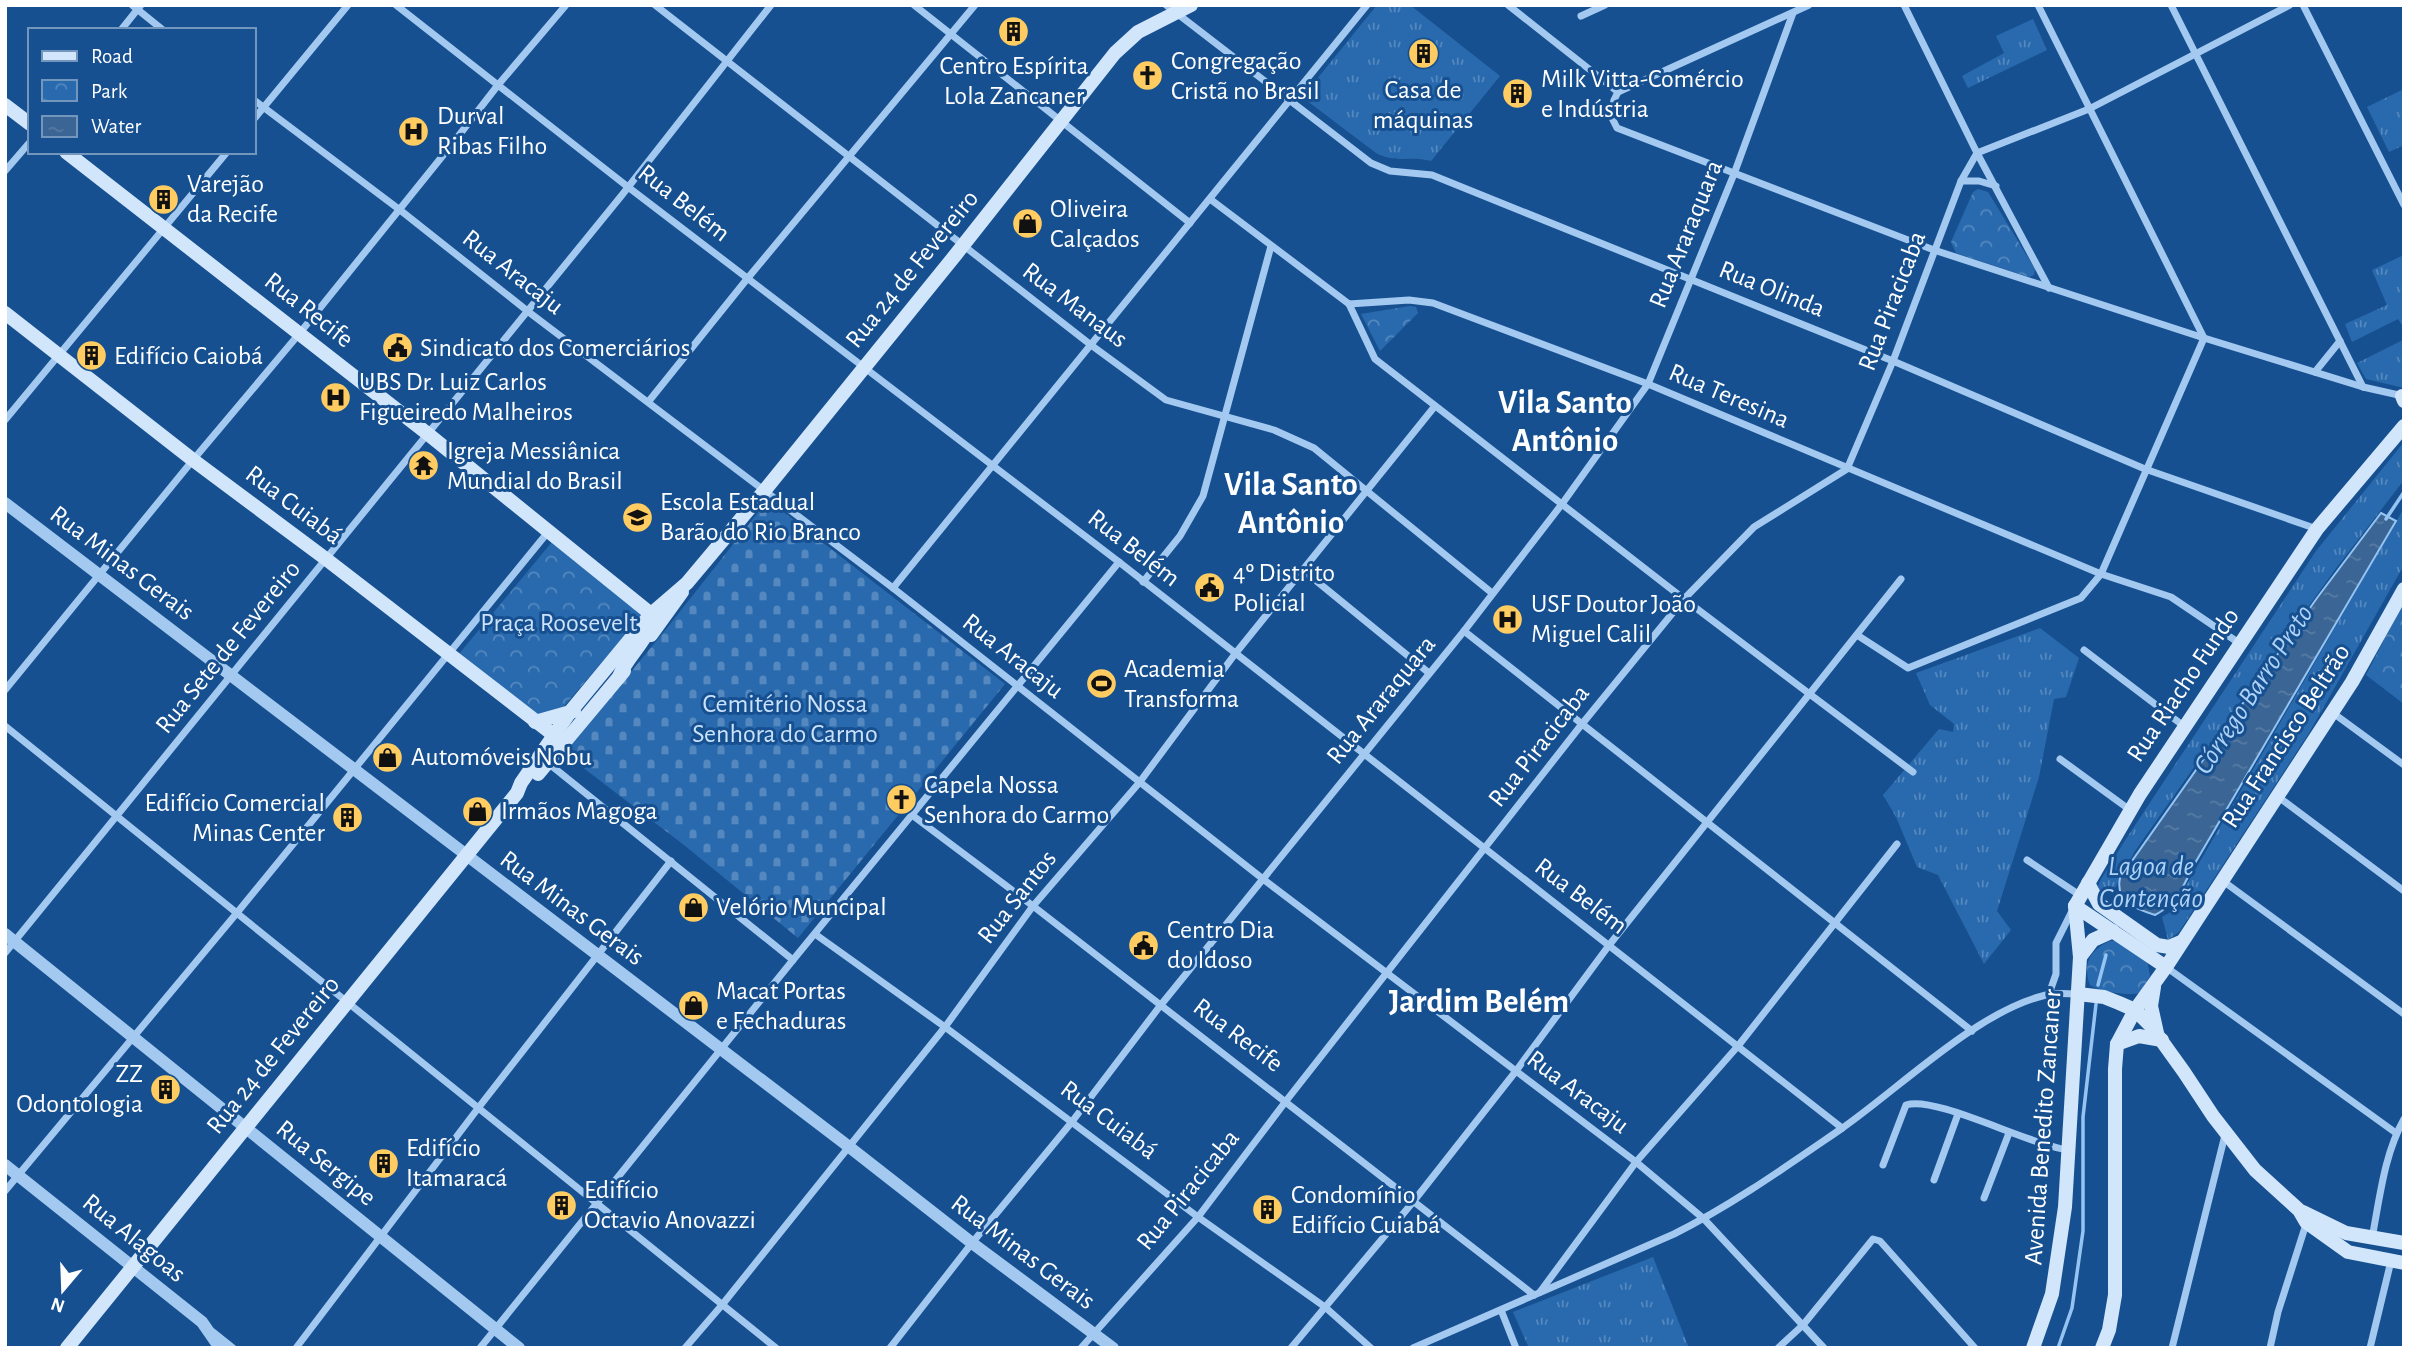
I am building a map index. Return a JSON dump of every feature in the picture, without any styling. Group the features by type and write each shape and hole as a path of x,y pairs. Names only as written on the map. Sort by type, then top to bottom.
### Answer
{"main road":[{"name":"Rua 24 de Fevereiro","path":"67,1348 517,793 521,783 570,712 651,614 687,583 765,490 1125,42 1171,9 1191,5"},
{"path":"5,105 28,122"},
{"name":"Rua Recife","path":"69,154 428,434 651,614"},
{"name":"Rua Cuiabá","path":"5,313 449,654 535,722 552,741"},
{"name":"Rua Riacho Fundo","path":"2081,895 2130,811 2317,529 2404,426"},
{"name":"Rua 24 de Fevereiro","path":"517,793 548,763 619,677 677,602 687,583"},
{"name":"Rua Francisco Beltrão","path":"2135,1010 2333,713 2404,589"},
{"path":"619,677 623,664 651,628 651,614"},
{"path":"535,722 593,707"},
{"path":"548,763 552,741"},
{"path":"2081,895 2113,931 2166,967"},
{"path":"2081,895 2099,904 2157,945 2169,947 2181,942"},
{"name":"Avenida Benedito Zancaner","path":"2033,1348 2057,1273 2065,1207 2080,957 2081,895"},
{"path":"2080,957 2093,940 2113,931"},
{"path":"2104,997 2151,989 2151,1006 2160,1037"},
{"path":"2078,994 2104,997 2135,1010 2160,1037 2255,1170 2338,1246 2348,1252 2398,1262"},
{"path":"2102,1348 2109,1331 2115,1295 2117,1044 2135,1010"},
{"path":"2117,1044 2139,1036 2160,1037"},
{"path":"2304,1215 2346,1233 2404,1243"},
{"path":"2368,1257 2372,1238"}],"street":[{"path":"256,117 348,5"},
{"name":"Rua Belém","path":"396,5 747,279 1119,562 1842,1128"},
{"path":"5,690 566,5"},
{"name":"Rua Manaus","path":"655,5 1091,345 1166,400 1274,430 1314,448 1492,593"},
{"name":"Rua Sete de Fevereiro","path":"5,953 10,938 118,815 628,187 771,5"},
{"path":"914,5 1190,223"},
{"path":"649,401 975,5"},
{"path":"893,588 1367,5"},
{"path":"1508,5 1619,92"},
{"path":"1581,16 1605,5"},
{"path":"1809,5 1619,92 1614,100 1611,116 1617,128 1934,250 2204,338 2403,398"},
{"path":"1905,5 1977,153 2049,288"},
{"path":"2038,5 2204,338"},
{"path":"2171,5 2363,387"},
{"path":"1977,153 2090,109 2290,5"},
{"path":"2303,5 2404,205"},
{"path":"122,28 137,7 161,28"},
{"name":"Rua Olinda","path":"1171,9 1371,163 1390,171 1432,175 1893,361 2146,468 2317,529"},
{"name":"Rua Araraquara","path":"890,1348 1071,1123 1160,1006 1464,631 1562,505 1648,384 1734,174 1793,13"},
{"name":"Rua Aracaju","path":"256,101 893,588 1263,879 1636,1162 1704,1219 1824,1348"},
{"path":"5,171 28,144"},
{"name":"Rua Piracicaba","path":"1082,1348 1198,1217 1582,724 1684,599 1754,527 1847,469 1893,361 1961,181 1977,153"},
{"path":"5,420 225,154"},
{"path":"1961,181 1979,181 1996,186"},
{"path":"1210,199 1349,304 1375,359 1684,599 1913,772"},
{"path":"1143,582 1180,536 1203,496 1271,246"},
{"name":"Rua Teresina","path":"1349,304 1409,300 1433,303 1648,384 2101,574 2171,597 2239,643"},
{"path":"1857,635 1908,668 2081,598 2101,574 2204,338"},
{"path":"2315,372 2340,341"},
{"name":"Rua Santos","path":"685,1348 945,1027 1033,906 1139,783 1235,654 1435,406"},
{"name":"Rua Minas Gerais","path":"5,503 1113,1348"},
{"path":"5,1191 236,914 548,532"},
{"path":"480,1348 1119,562"},
{"path":"1303,570 1429,673"},
{"path":"1291,1348 1413,1202 1516,1071 1610,944 1901,579"},
{"path":"1464,631 1972,1031"},
{"path":"2084,650 2185,727"},
{"path":"2333,713 2404,765"},
{"path":"5,726 776,1348"},
{"path":"2060,759 2130,811"},
{"path":"548,763 793,960"},
{"path":"2277,796 2404,891"},
{"name":"Rua Recife","path":"912,815 1286,1101 1413,1202 1537,1293"},
{"path":"1537,1293 1636,1162 1738,1046 1898,844"},
{"path":"2027,860 2081,895"},
{"path":"296,1348 671,861"},
{"path":"2222,880 2403,1014"},
{"name":"Rua Riacho Fundo","path":"2049,994 2056,974 2056,943 2081,895"},
{"name":"Rua Cuiabá","path":"815,934 945,1027 1198,1217 1325,1307 1371,1348"},
{"name":"Rua Sergipe","path":"10,938 519,1348"},
{"path":"2166,967 2396,1133"},
{"path":"1413,1348 1704,1219 1842,1128 1972,1031 2018,1003 2049,994 2078,994"},
{"path":"1883,1165 1906,1105 1921,1102 2009,1133 2068,1150"},
{"path":"1934,1180 1958,1114"},
{"path":"2372,1238 2387,1159 2404,1119"},
{"path":"1984,1198 2009,1133"},
{"path":"2172,1348 2226,1133"},
{"name":"Rua Alagoas","path":"5,1164 233,1348"},
{"path":"2270,1348 2304,1215"},
{"path":"1778,1348 1803,1325 1873,1239 1880,1241 1975,1348"},
{"path":"2370,1348 2398,1262"},
{"path":"1501,1310 1516,1348"},
{"path":"202,1322 220,1348"}],"green space":[{"path":"1377,5 1410,5 1500,76 1431,161 1390,158 1376,153 1306,100 1304,95"},
{"path":"2033,19 2047,50 1968,88 1962,76 2004,53 1996,36"},
{"path":"2404,89 2404,145 2389,152 2367,107"},
{"path":"1978,189 1988,192 2035,269 2034,275 2029,277 1956,253 1951,242 1973,192"},
{"path":"2404,255 2404,328 2398,319 2352,342 2345,324 2387,305 2372,270"},
{"path":"1416,307 1418,313 1380,351 1361,314"},
{"path":"2403,340 2404,388 2366,379 2357,363"},
{"path":"2404,442 2404,480 2259,675 2135,851 2114,890 2100,893 2100,881 2124,842 2316,551"},
{"name":"Cemitério Nossa Senhora do Carmo","path":"768,500 1005,684 798,938 684,845 564,753"},
{"path":"2404,508 2404,565 2309,733 2179,932 2168,940 2162,917 2169,913 2176,903"},
{"name":"Praça Roosevelt","path":"552,542 643,614 560,711 533,715 459,654"},
{"path":"2404,601 2404,704 2366,675"},
{"path":"2040,628 2079,658 2066,697 2054,699 2039,777 1997,911 2011,930 1984,964 1938,875 1917,867 1896,817 1883,795 1939,729 1953,732 1954,724 1930,705 1916,673"},
{"path":"2110,941 2116,941 2147,959 2150,976 2140,993 2114,993 2090,985 2087,971 2090,958 2097,949"},
{"path":"1653,1257 1689,1348 1529,1348 1513,1312"}],"water":[{"name":"Lagoa de Contenção","path":"2381,513 2396,521 2181,890 2167,907 2155,915 2134,907 2121,893 2120,878 2317,598"}],"waterway":[{"name":"Córrego Barro Preto","path":"2386,519 2404,492"},
{"path":"2098,985 2106,955"},
{"name":"Córrego Barro Preto","path":"2058,1348 2072,1308 2083,1231 2083,1117 2096,1004"}],"place":[{"name":"Centro Espírita Lola Zancaner","path":"1014,31"},
{"name":"Casa de máquinas","path":"1423,54"},
{"name":"Congregação Cristã no Brasil","path":"1148,76"},
{"name":"Milk Vitta-Comércio e Indústria","path":"1518,94"},
{"name":"Durval Ribas Filho","path":"414,131"},
{"name":"Varejão da Recife","path":"164,199"},
{"name":"Oliveira Calçados","path":"1027,224"},
{"name":"Sindicato dos Comerciários","path":"397,348"},
{"name":"Edifício Caiobá","path":"91,356"},
{"name":"UBS Dr. Luiz Carlos Figueiredo Malheiros","path":"336,397"},
{"name":"Igreja Messiânica Mundial do Brasil","path":"424,466"},
{"name":"Escola Estadual Barão do Rio Branco","path":"637,517"},
{"name":"4º Distrito Policial","path":"1210,588"},
{"name":"USF Doutor João Miguel Calil","path":"1508,619"},
{"name":"Academia Transforma","path":"1101,684"},
{"name":"Automóveis Nobu","path":"388,757"},
{"name":"Capela Nossa Senhora do Carmo","path":"901,800"},
{"name":"Irmãos Magoga","path":"478,811"},
{"name":"Edifício Comercial Minas Center","path":"348,818"},
{"name":"Velório Muncipal","path":"693,907"},
{"name":"Centro Dia do Idoso","path":"1144,945"},
{"name":"Macat Portas e Fechaduras","path":"693,1006"},
{"name":"ZZ Odontologia","path":"166,1089"},
{"name":"Edifício Itamaracá","path":"383,1163"},
{"name":"Edifício Octavio Anovazzi","path":"561,1205"},
{"name":"Condomínio Edifício Cuiabá","path":"1268,1210"}],"district":[{"name":"Vila Santo Antônio","path":"1565,422"},
{"name":"Vila Santo Antônio","path":"1291,504"},
{"name":"Jardim Belém","path":"1479,1002"}]}
